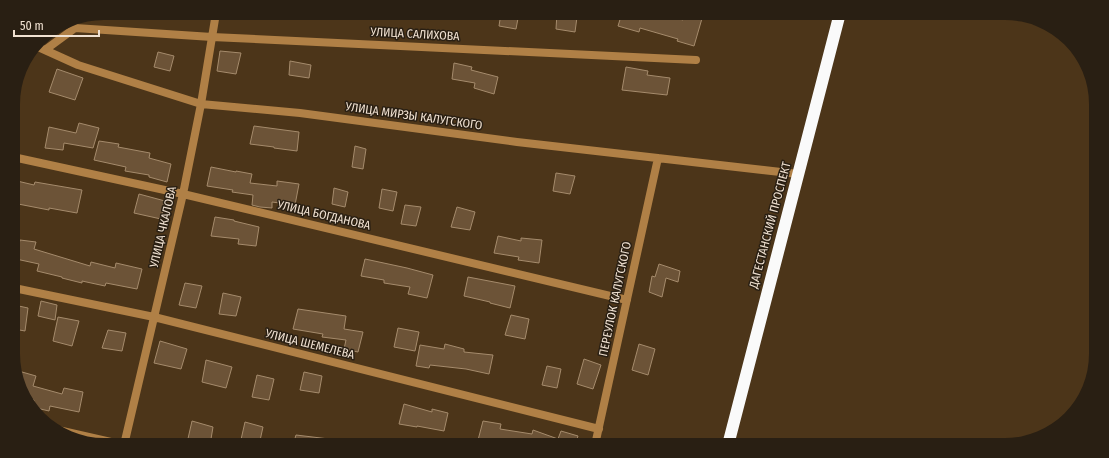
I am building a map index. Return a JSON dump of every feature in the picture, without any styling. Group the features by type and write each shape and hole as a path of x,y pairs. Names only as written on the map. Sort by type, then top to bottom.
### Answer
{"highway":[{"name":"ДАГЕСТАНСКИЙ ПРОСПЕКТ","path":"730,438 838,20"}],"street":[{"name":"УЛИЦА ЧКАЛОВА","path":"126,438 183,194 201,104 215,20"},
{"name":"УЛИЦА САЛИХОВА","path":"45,50 75,28 212,37 696,60"},
{"name":"УЛИЦА МИРЗЫ КАЛУГСКОГО","path":"41,48 78,65 201,104 300,113 517,142 798,174"},
{"name":"ПЕРЕУЛОК КАЛУГСКОГО","path":"597,438 658,158"},
{"name":"УЛИЦА БОГДАНОВА","path":"20,159 183,194 627,300"},
{"name":"УЛИЦА ШЕМЕЛЕВА","path":"20,289 154,317 599,429"}],"building":[{"path":"500,20 518,20 516,29 499,26"},
{"path":"557,20 577,20 575,32 556,29"},
{"path":"620,20 702,20 694,46 677,41 678,39 640,28 639,32 618,26"},
{"path":"220,51 241,53 236,74 217,71"},
{"path":"158,52 174,56 170,71 154,67"},
{"path":"290,61 311,65 309,78 289,75"},
{"path":"454,63 472,67 471,70 498,77 494,94 474,88 475,83 452,79"},
{"path":"626,67 648,71 647,75 670,78 667,95 622,90"},
{"path":"57,69 83,78 75,100 49,92"},
{"path":"79,123 99,128 93,148 64,143 63,150 45,148 49,127 76,133"},
{"path":"254,126 299,132 297,151 250,144"},
{"path":"99,141 119,144 118,147 150,153 149,158 171,164 167,182 149,177 149,175 125,171 126,167 94,160"},
{"path":"355,146 366,149 363,169 352,167"},
{"path":"211,167 252,174 250,183 277,186 277,181 299,184 295,205 272,202 272,208 260,207 252,205 253,195 207,186"},
{"path":"556,173 575,176 570,194 553,191"},
{"path":"20,182 34,185 35,182 82,190 77,213 49,208 49,210 20,204"},
{"path":"334,188 348,192 345,207 332,204"},
{"path":"382,189 397,192 393,211 379,208"},
{"path":"139,194 165,201 161,219 134,213"},
{"path":"405,205 421,207 416,226 401,224"},
{"path":"457,207 475,212 470,230 451,227"},
{"path":"215,217 234,220 259,227 256,246 238,244 239,239 211,236"},
{"path":"498,236 521,241 521,238 542,240 539,263 518,260 519,257 494,253"},
{"path":"20,240 36,242 34,249 90,266 91,262 115,268 116,263 142,269 137,289 106,283 105,286 82,281 82,283 62,278 37,271 39,264 20,260"},
{"path":"365,259 433,275 427,298 408,294 410,287 384,283 384,280 361,276"},
{"path":"659,264 680,271 678,282 666,278 662,297 649,292 652,276 655,277"},
{"path":"468,277 515,286 510,308 464,296"},
{"path":"185,283 202,286 196,308 179,305"},
{"path":"223,293 241,297 236,316 219,314"},
{"path":"41,301 57,305 55,320 38,316"},
{"path":"20,306 28,308 25,331 20,330"},
{"path":"298,309 346,316 344,329 363,332 358,352 344,349 346,340 322,337 323,334 293,329"},
{"path":"511,315 529,319 525,339 505,335"},
{"path":"58,317 79,321 72,346 53,341"},
{"path":"398,328 419,332 415,351 394,347"},
{"path":"108,330 126,333 122,351 102,348"},
{"path":"160,341 187,349 181,369 154,363"},
{"path":"445,344 464,349 464,352 493,355 489,374 466,369 430,365 429,368 416,366 420,345 444,349"},
{"path":"639,344 655,349 648,375 632,370"},
{"path":"584,359 601,365 593,389 577,384"},
{"path":"206,360 232,367 226,388 202,382"},
{"path":"547,366 561,369 557,388 542,385"},
{"path":"22,372 36,376 33,386 62,394 64,388 83,392 79,412 50,406 49,411 40,409 24,381"},
{"path":"304,372 322,376 319,393 300,390"},
{"path":"257,375 274,379 269,400 252,397"},
{"path":"404,404 432,412 432,409 448,413 444,431 399,424"},
{"path":"192,421 213,427 211,438 188,438"},
{"path":"483,421 501,424 500,429 532,434 533,430 555,438 479,438"},
{"path":"245,422 263,427 261,438 241,438"},
{"path":"561,431 578,436 577,438 558,438"},
{"path":"296,435 321,438 295,438"}]}
